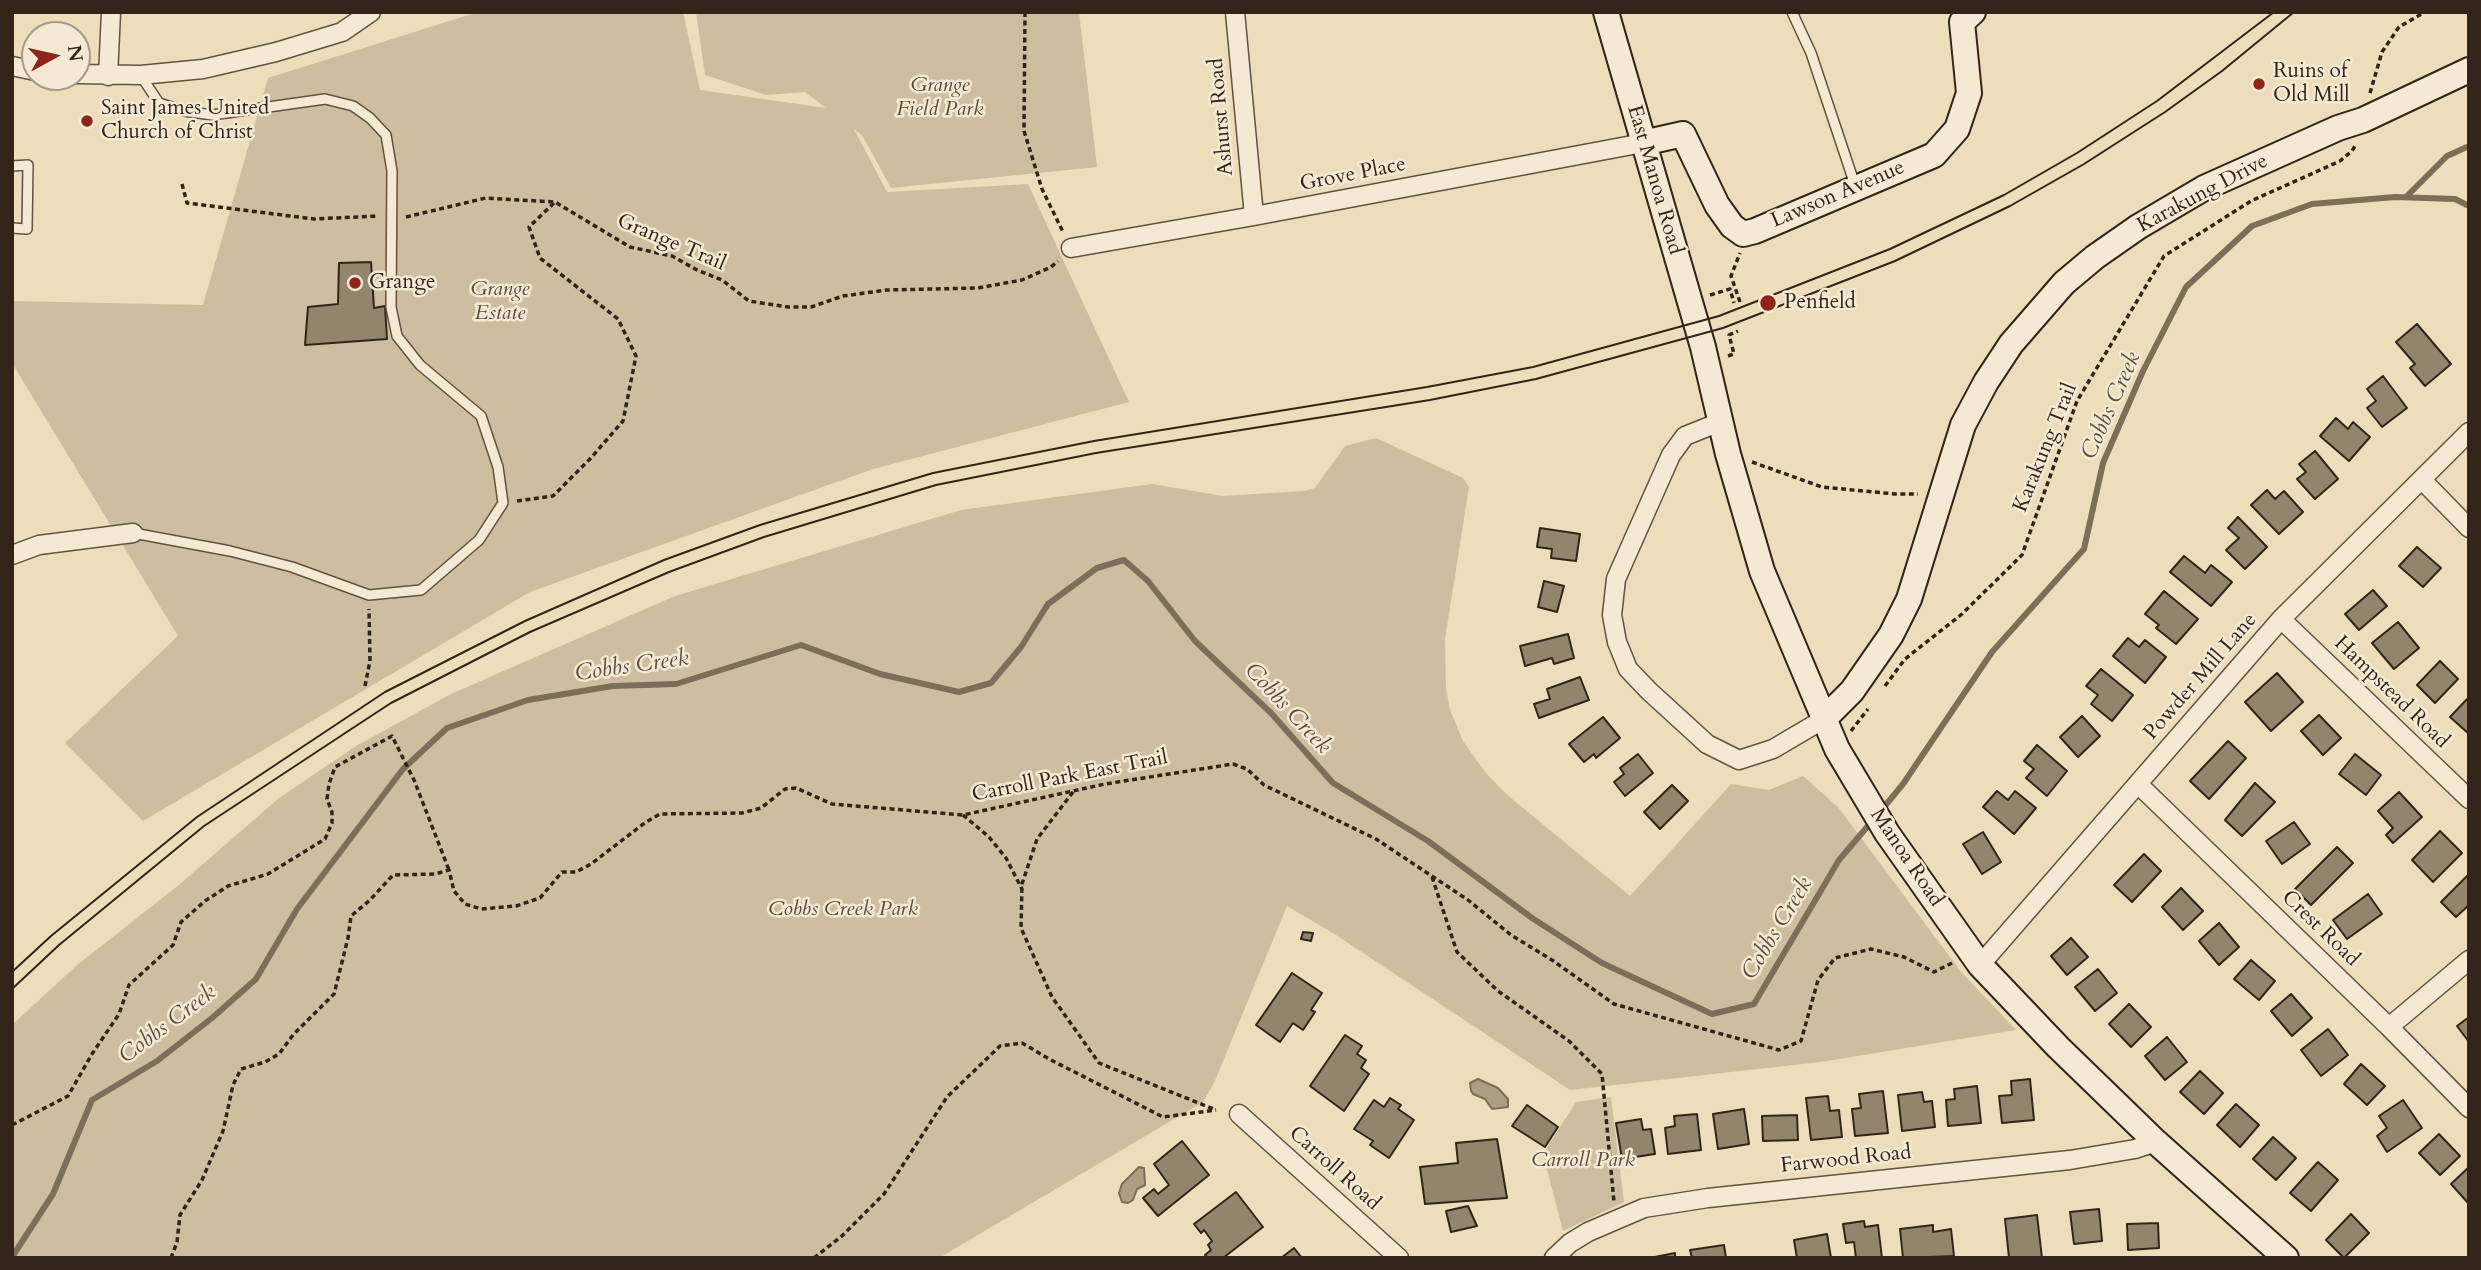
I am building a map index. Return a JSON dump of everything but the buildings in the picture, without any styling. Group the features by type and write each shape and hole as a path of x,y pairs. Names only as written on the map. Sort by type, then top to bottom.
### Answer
{"street":[{"path":"108,76 111,12"},
{"path":"91,75 141,75 203,69 276,52 342,32 371,12"},
{"name":"Ashurst Road","path":"1235,12 1254,216"},
{"name":"East Manoa Road","path":"1606,12 1643,143 1713,352"},
{"name":"Lawson Avenue","path":"1643,143 1683,134 1717,205 1732,226 1743,234 1934,155 1957,129 1969,93 1965,15"},
{"name":"Karakung Drive","path":"1824,719 1852,691 1891,635 1909,599 1964,425 1986,382 2011,344 2064,284 2095,257 2160,213 2204,188 2363,120 2469,70"},
{"name":"Grove Place","path":"1071,248 1643,143"},
{"name":"Manoa Road","path":"1713,352 1720,422 1762,571 1837,749 1866,800 1976,958 2058,1047 2156,1142 2286,1258"},
{"path":"1720,422 1685,436 1671,455 1616,579 1612,615 1617,642 1628,669 1649,691 1707,744 1727,756 1739,760 1753,757 1824,719"},
{"name":"Powder Mill Lane","path":"1976,958 2139,785 2281,619 2469,432"},
{"path":"2422,480 2469,528"},
{"path":"12,555 39,545 133,533"},
{"name":"Hampstead Road","path":"2281,619 2469,799"},
{"name":"Crest Road","path":"2139,785 2469,1108"},
{"path":"2389,1027 2469,960"},
{"name":"Carroll Road","path":"1239,1114 1399,1258"},
{"name":"Farwood Road","path":"1554,1258 1570,1243 1615,1218 1674,1202 2070,1160 2135,1149 2156,1142"}],"lane":[{"path":"1792,12 1811,53 1856,187"},
{"path":"133,533 230,551 292,567 369,595 421,590 479,540 503,503 498,467 481,416 420,365 397,336 391,307 392,171 386,135 370,117 353,106 325,99 212,115 184,111 159,103 141,75"},
{"path":"12,166 28,165 27,229 12,228"}],"path":[{"path":"1025,12 1024,131 1042,189 1071,248"},
{"path":"2367,106 2382,52 2399,27 2425,12"},
{"name":"Karakung Trail","path":"1882,690 1905,659 1962,614 2022,555 2077,401 2164,256 2251,201 2340,161 2356,144"},
{"name":"Grange Trail","path":"182,184 187,203 314,219 357,216 410,217 486,198 555,202 630,247 673,256 722,280 749,301 788,307 811,307 843,296 887,290 978,288 1022,280 1051,267 1071,248"},
{"path":"503,503 553,496 590,459 623,421 636,356 618,319 540,258 529,227 555,202"},
{"path":"1740,302 1731,276 1740,257 1743,234"},
{"path":"1711,295 1730,289 1734,303"},
{"path":"1713,352 1734,354 1729,335 1738,331"},
{"path":"1728,454 1822,487 1895,494 1941,494"},
{"path":"365,686 370,661 369,595"},
{"path":"1837,749 1874,700"},
{"path":"12,1125 68,1096 119,1014 129,985 173,945 181,922 228,886 268,874 325,839 332,823 332,812 327,799 335,767 392,736 400,749 449,870 435,874 393,875 351,916 334,994 293,1035 279,1054 265,1062 241,1069 233,1084 223,1130 202,1180 180,1216 177,1242 171,1258"},
{"name":"Carroll Park East Trail","path":"449,870 454,891 465,904 481,909 516,906 540,898 562,872 576,872 591,864 660,814 742,813 761,808 785,789 796,788 832,804 963,815 1074,791 1233,764 1247,769 1264,785 1376,839 1468,900 1511,935 1614,1004 1779,1050 1801,1041 1818,980 1835,958 1871,949 1905,957 1934,972 1976,958"},
{"path":"1074,791 1037,839 1022,890 1021,928 1052,997 1099,1063 1216,1110 1239,1114"},
{"path":"963,815 989,837 1006,859 1022,890"},
{"path":"1432,876 1457,952 1498,991 1569,1041 1602,1074 1615,1218"},
{"path":"814,1258 842,1236 884,1194 947,1097 1000,1046 1022,1043 1163,1117 1216,1110"}],"green space":[{"name":"Grange Estate","path":"478,12 683,12 700,90 826,108 805,92 766,95 705,75 696,12 1079,12 1097,167 891,188 862,135 854,129 887,192 1028,184 1129,402 873,469 530,592 143,821 65,743 178,636 12,363 12,301 203,305 268,78"},
{"name":"Cobbs Creek Park","path":"1376,438 1463,478 1469,487 1445,639 1446,688 1450,710 1463,741 1485,772 1506,794 1630,896 1731,784 1769,790 1803,776 1838,807 1962,973 2016,1030 1821,1062 1570,1090 1333,933 1287,906 1214,1083 1203,1102 939,1258 12,1258 12,1025 76,966 180,884 279,798 356,746 451,694 675,596 961,510 1152,484 1223,496 1304,491 1315,488 1345,446"},
{"name":"Carroll Park","path":"1611,1097 1624,1202 1563,1231 1543,1154 1576,1102"}],"shaded area":[{"path":"1478,1079 1498,1088 1508,1099 1508,1107 1492,1109 1485,1099 1473,1094 1470,1083"},
{"path":"1139,1167 1144,1168 1145,1185 1137,1189 1133,1200 1122,1202 1119,1193 1122,1184"}],"waterway":[{"name":"Cobbs Creek","path":"2406,197 2447,156 2469,146"},
{"name":"Cobbs Creek","path":"1880,812 1903,784 1992,652 2084,549 2103,463 2143,371 2186,287 2252,226 2312,204 2395,197 2455,199 2469,206"},
{"name":"Cobbs Creek","path":"12,1257 53,1194 92,1100 157,1061 256,979 297,909 403,769 447,728 528,700 613,686 676,684 801,645 880,674 959,692 991,683 1021,647 1048,604 1097,568 1124,560 1148,581 1195,641 1271,713 1333,783 1428,841 1532,918 1602,963 1712,1014 1754,1004 1839,860 1873,820"}],"tram line":[{"path":"12,972 51,936 197,817 385,692 525,621 664,560 760,525 933,473 1094,441 1427,387 1533,367 1719,316 1890,249 2004,195 2077,153 2157,101 2274,12"},
{"path":"12,989 59,945 204,826 391,703 530,632 669,572 764,537 936,485 1096,453 1430,400 1536,379 1723,328 1895,261 2010,206 2084,164 2165,112 2222,71 2294,12"}],"place":[{"name":"Ruins of Old Mill","path":"2259,84"},
{"name":"Saint James United Church of Christ","path":"87,121"},
{"name":"Grange","path":"355,283"},
{"name":"Penfield","path":"1768,303"}],"park label":[{"name":"Grange Field Park","path":"940,98"}]}
